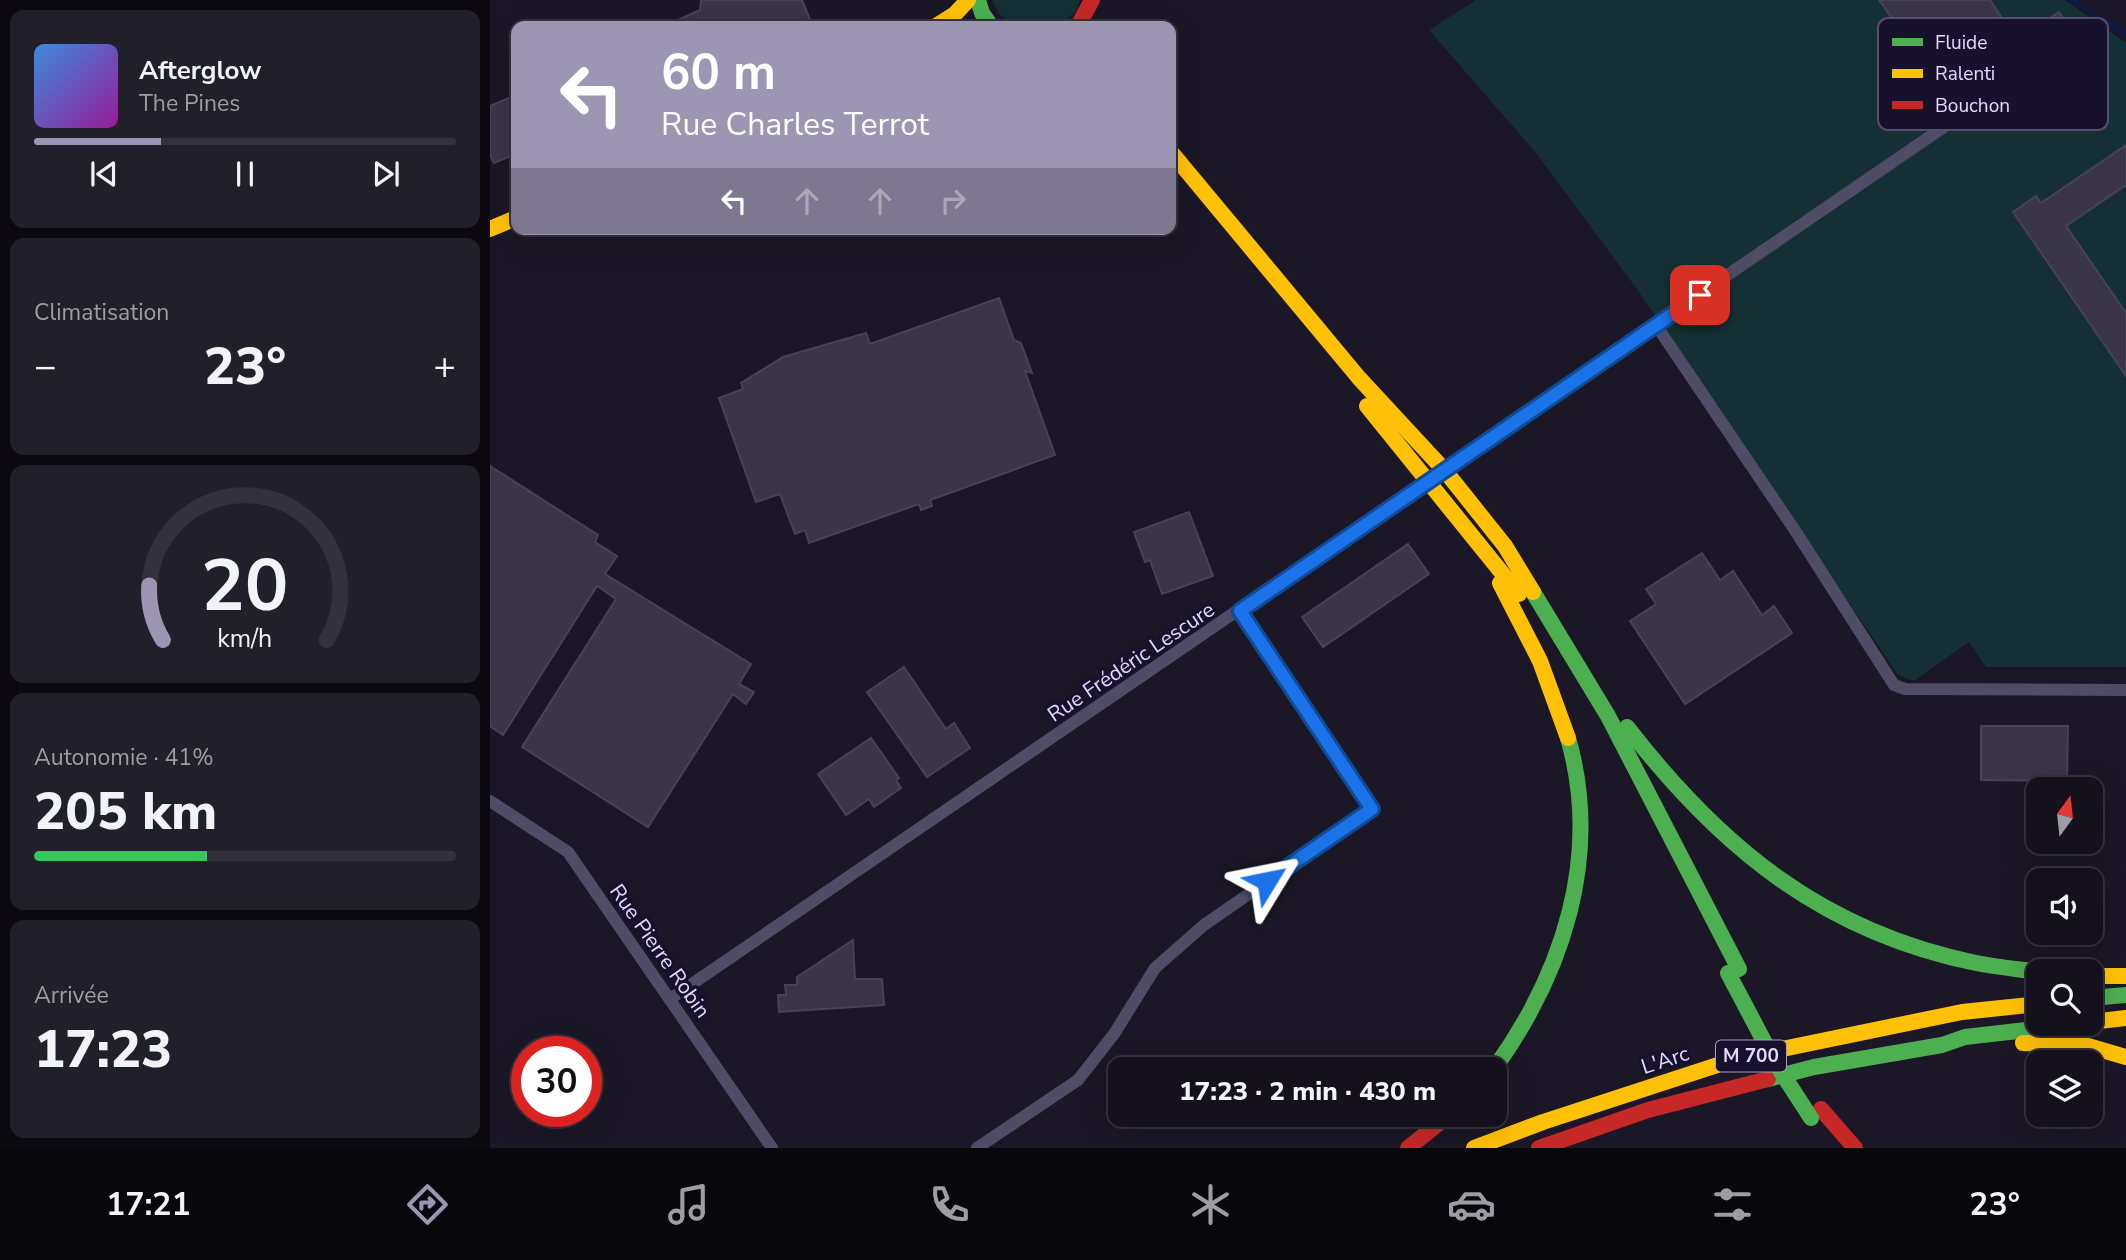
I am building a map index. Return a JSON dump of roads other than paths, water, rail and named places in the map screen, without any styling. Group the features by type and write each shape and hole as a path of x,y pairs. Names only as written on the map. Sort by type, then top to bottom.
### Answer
{"main road":[{"path":"944,21 968,0"},
{"path":"978,0 988,21"},
{"path":"1082,21 1092,0"},
{"path":"1176,158 1359,378 1444,470 1505,546 1608,716 1734,971"},
{"path":"1176,175 1430,481 1543,628 1580,688 1734,971 1793,1069 1836,1148"},
{"path":"490,229 511,220"},
{"path":"1359,395 1377,409 1425,463 1444,470"},
{"path":"1430,481 1445,485 1471,514 1491,528"},
{"path":"1475,537 1530,638 1556,700 1572,757 1579,820 1574,897 1559,952 1531,1015 1502,1057"},
{"path":"1569,648 1666,778 1713,830 1772,875 1819,905 1888,938 1978,964 2026,970"},
{"path":"2103,976 2126,976"},
{"path":"2103,998 2126,995"},
{"name":"L'Arc","path":"1474,1148 1543,1122 1739,1058 1962,1012 2026,1005"},
{"path":"2103,1021 2126,1018"},
{"name":"M 700","path":"1959,1038 2026,1030"},
{"path":"1959,1038 1983,1047 2019,1043 2073,1043 2095,1046 2126,1057"},
{"name":"L'Arc","path":"1539,1148 1648,1111 1755,1081 1814,1067 1931,1047 1959,1038"},
{"path":"1816,1114 1855,1148"},
{"path":"1408,1148 1434,1127"}],"street":[{"name":"Rue Frédéric Lescure","path":"670,999 1940,130"},
{"path":"1656,325 1894,685 1905,689 2126,690"},
{"path":"977,1148 1078,1080 1114,1034 1155,968 1204,925 1372,809 1240,611"},
{"name":"Rue Pierre Robin","path":"490,801 568,852 772,1148"}],"waterway":[{"path":"2072,0 2101,18"},
{"path":"2108,23 2126,34"}]}
